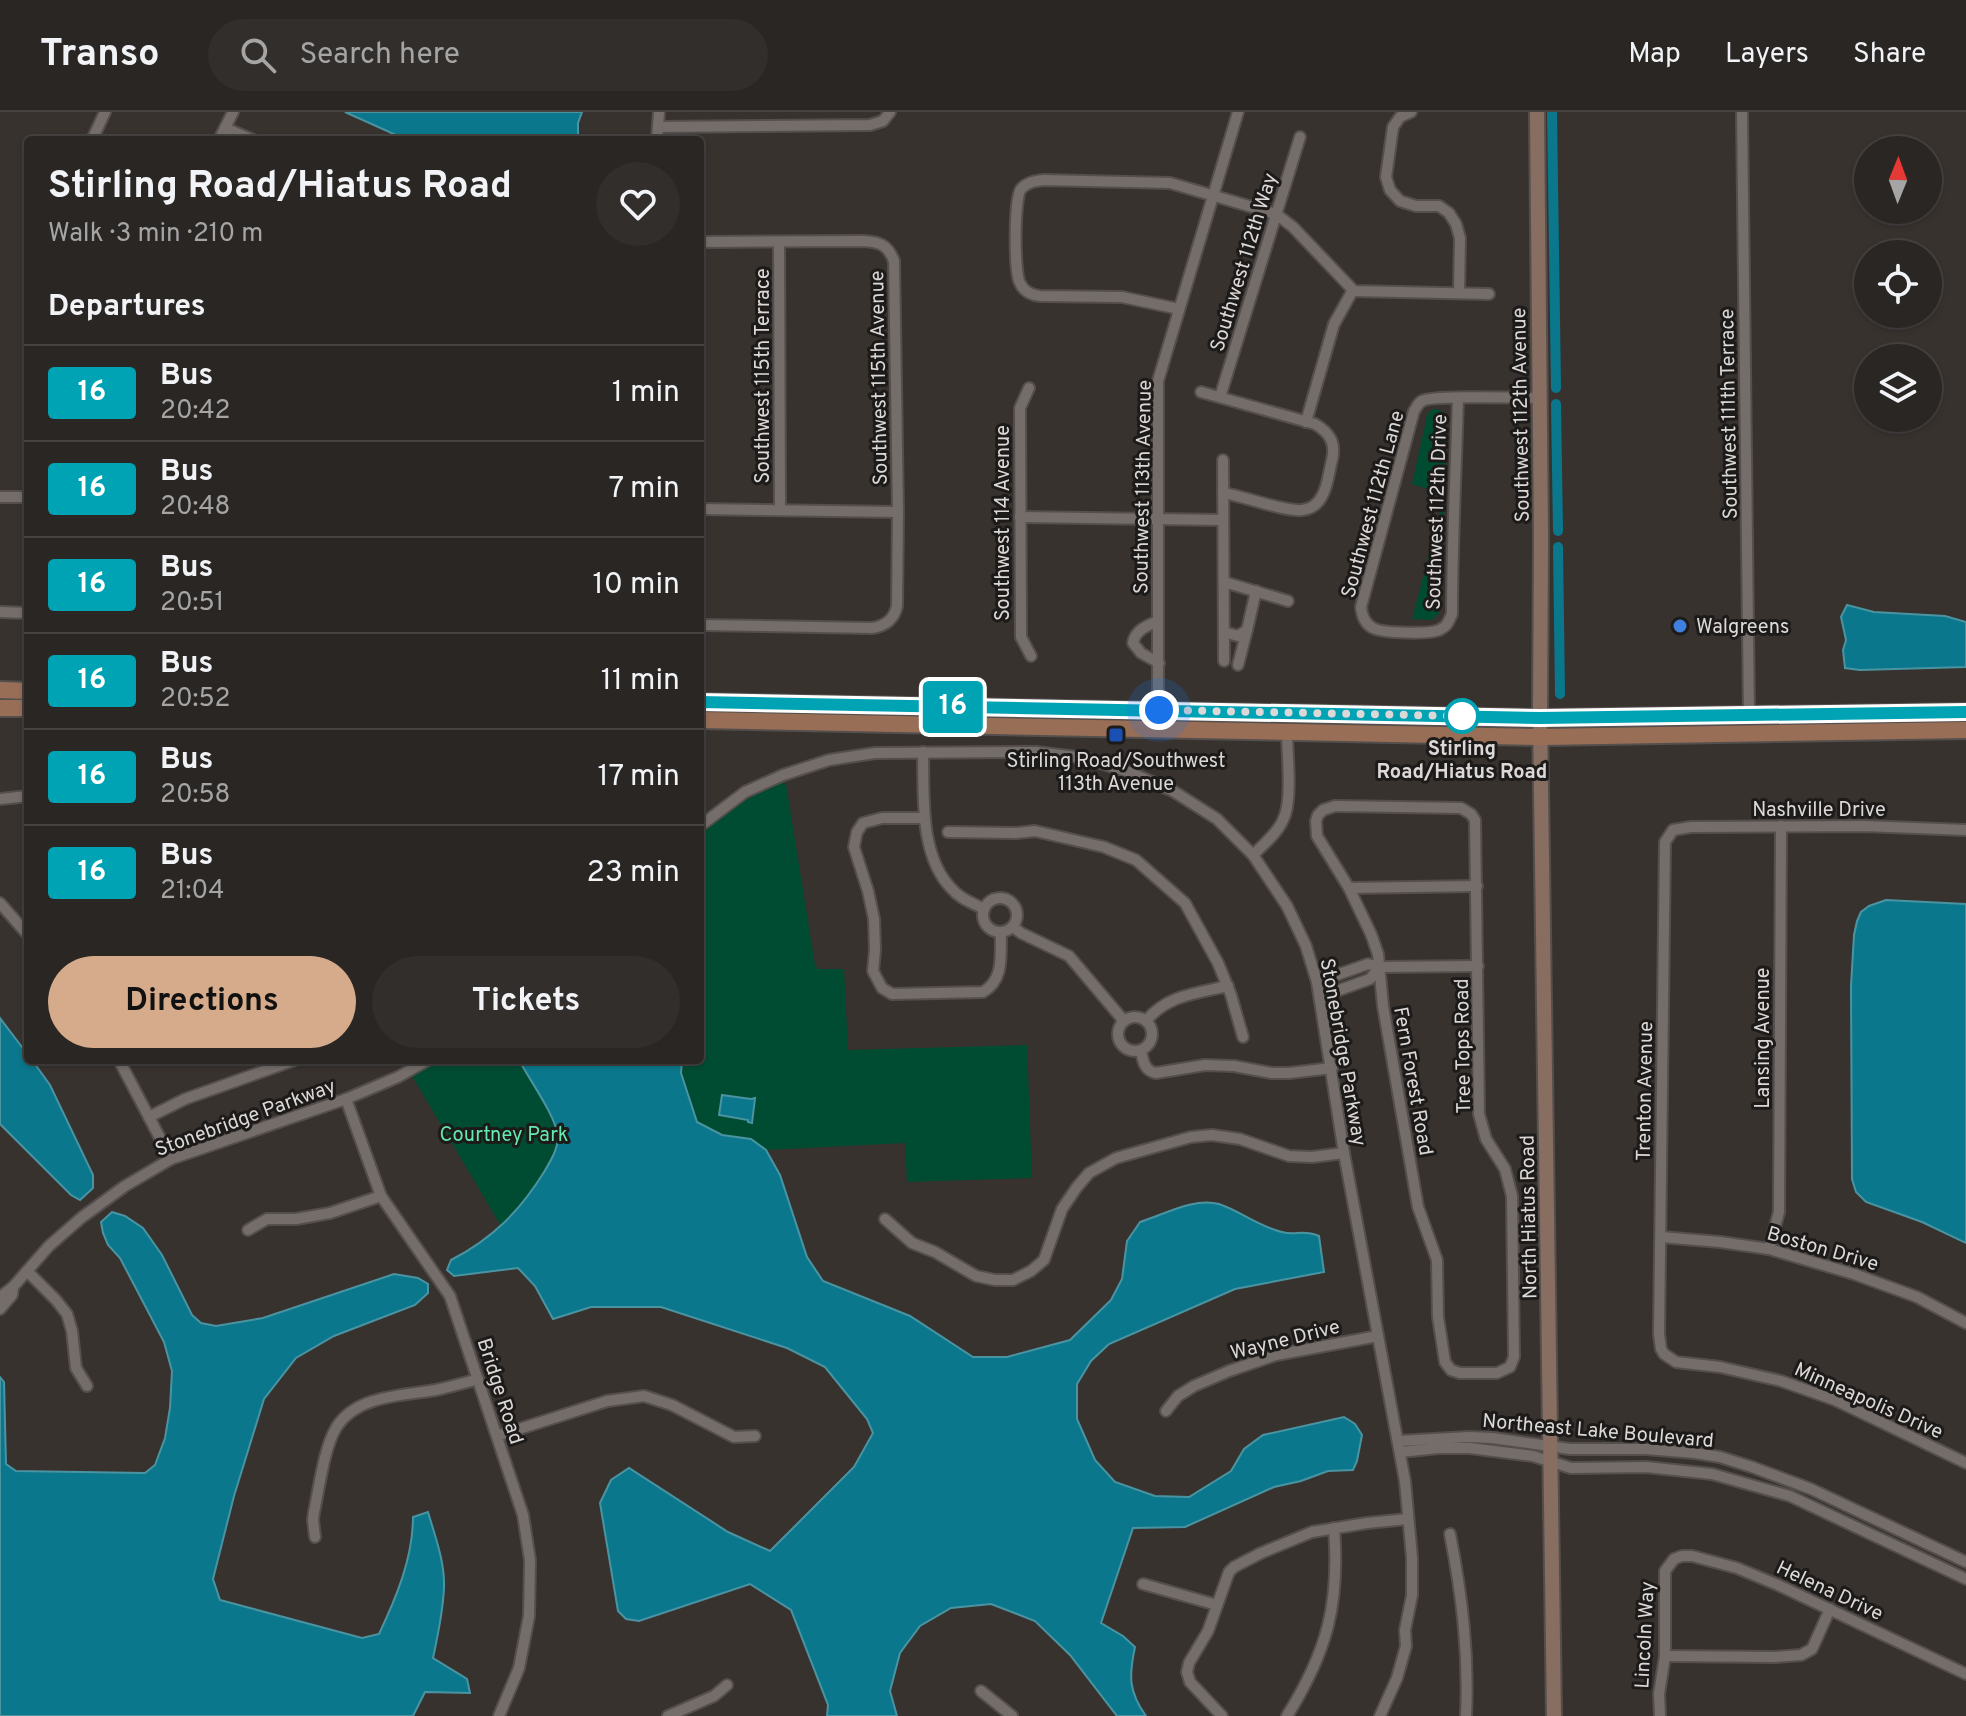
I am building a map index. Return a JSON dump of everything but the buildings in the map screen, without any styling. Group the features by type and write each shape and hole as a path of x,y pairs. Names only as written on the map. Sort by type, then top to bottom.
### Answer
{"main road":[{"path":"0,690 24,691"},
{"path":"704,702 1540,718 1966,712"},
{"path":"0,708 24,708"},
{"path":"704,720 1542,737 1966,730"}],"street":[{"path":"94,136 105,112"},
{"path":"221,136 233,112"},
{"path":"657,136 659,112"},
{"name":"Southwest 113th Avenue","path":"1158,729 1158,381 1238,112"},
{"path":"1411,112 1400,117 1393,127 1386,177 1390,190 1400,201 1416,206 1439,206 1449,213 1456,224 1460,238 1459,293"},
{"name":"Southwest 112th Avenue","path":"1537,112 1540,718"},
{"name":"Southwest 111th Terrace","path":"1742,112 1749,715"},
{"path":"658,127 870,125 877,124 888,115"},
{"path":"225,128 244,136"},
{"name":"Southwest 112th Way","path":"1220,397 1300,137"},
{"path":"1179,309 1122,297 1033,295 1023,288 1016,269 1017,202 1024,186 1044,180 1182,185 1276,214 1293,227 1354,290 1489,294"},
{"path":"704,242 779,242"},
{"name":"Southwest 115th Avenue","path":"704,625 872,628 885,624 893,617 897,606 894,261 885,246 874,242 779,242"},
{"name":"Southwest 115th Terrace","path":"779,242 780,510"},
{"path":"1306,422 1334,324 1354,290"},
{"name":"Southwest 114 Avenue","path":"1029,388 1020,408 1020,517 1021,637 1031,656"},
{"path":"1201,392 1321,428 1331,439 1334,449 1324,493 1315,505 1293,510 1223,493"},
{"path":"1458,398 1540,398"},
{"name":"Southwest 112th Lane","path":"1364,619 1362,601 1414,411 1423,400 1458,398"},
{"name":"Southwest 112th Drive","path":"1364,619 1370,626 1383,631 1434,632 1446,626 1452,614 1458,398"},
{"path":"1223,460 1224,661"},
{"path":"0,497 24,497"},
{"path":"704,509 898,512"},
{"path":"1020,517 1223,520"},
{"path":"1224,582 1288,601"},
{"path":"1238,665 1256,591"},
{"path":"0,612 24,613"},
{"path":"1158,621 1138,632 1133,643 1141,653 1159,663"},
{"path":"1224,632 1238,636 1247,630"},
{"name":"North Hiatus Road","path":"1540,718 1554,1716"},
{"path":"1253,855 1275,834 1286,814 1287,731"},
{"path":"923,752 924,818 932,854 949,887 984,909"},
{"name":"Stonebridge Parkway","path":"704,820 745,792 829,760 875,753 1036,752 1085,758 1173,791 1217,819 1253,855 1287,906 1306,946 1317,982 1344,1153 1399,1447 1412,1558 1412,1595 1405,1630 1406,1646 1397,1678 1380,1716"},
{"path":"0,799 24,796"},
{"name":"Fern Forest Road","path":"1451,1370 1444,1357 1438,1317 1437,1260 1418,1207 1383,1006 1380,967 1371,934 1349,888 1320,844 1316,821 1323,810 1335,806 1455,808 1471,814"},
{"name":"Tree Tops Road","path":"1451,1370 1460,1373 1497,1373 1510,1367 1514,1357 1512,1204 1505,1169 1486,1139 1479,1114 1476,824 1471,814"},
{"path":"924,818 882,818 863,823 857,832 854,847 874,919 873,971 882,988 892,994 983,992 992,986 998,975 1001,932"},
{"name":"Lansing Avenue","path":"1769,1249 1779,1212 1781,826"},
{"name":"Nashville Drive","path":"1673,830 1691,827 1864,826 1966,830"},
{"name":"Trenton Avenue","path":"1664,1354 1659,1334 1665,842 1673,830"},
{"path":"948,832 1035,831 1104,847 1136,860 1185,903 1208,942 1228,986 1243,1037"},
{"path":"1349,888 1477,886"},
{"path":"1006,898 1011,901 1018,911 1013,927 995,932 986,925 983,914 990,900 1006,898"},
{"path":"0,903 24,930"},
{"path":"1013,927 1069,956 1124,1021"},
{"path":"1317,982 1368,964 1380,967 1478,966"},
{"path":"1320,997 1370,979 1380,967"},
{"path":"1146,1021 1169,1001 1228,986"},
{"path":"1137,1017 1146,1021 1151,1027 1152,1038 1146,1048 1129,1051 1120,1044 1117,1033 1124,1021 1137,1017"},
{"path":"1141,1051 1145,1066 1151,1073 1205,1065 1234,1066 1272,1073 1332,1068"},
{"path":"121,1064 171,1159"},
{"path":"149,1117 185,1099 284,1064"},
{"name":"Stonebridge Parkway","path":"0,1297 81,1218 113,1194 171,1159 346,1099 421,1064"},
{"name":"Bridge Road","path":"346,1099 381,1196 450,1296 523,1515 530,1560 529,1616 519,1668 501,1715"},
{"path":"885,1219 912,1243 935,1252 976,1276 1013,1280 1044,1260 1062,1209 1077,1187 1089,1173 1116,1158 1191,1137 1212,1135 1240,1139 1289,1156 1344,1153"},
{"path":"248,1230 267,1219 296,1219 330,1213 381,1196"},
{"name":"Boston Drive","path":"1661,1237 1769,1249 1854,1274 1917,1297 1966,1323"},
{"path":"27,1271 67,1314 76,1368 87,1386"},
{"name":"Stonebridge Parkway","path":"0,1309 12,1295 13,1287"},
{"name":"Wayne Drive","path":"1166,1411 1178,1396 1229,1371 1276,1355 1378,1336"},
{"name":"Minneapolis Drive","path":"1664,1354 1676,1362 1720,1367 1781,1381 1821,1395 1966,1463"},
{"path":"315,1537 314,1512 331,1441 336,1428 350,1411 373,1401 478,1379"},
{"path":"497,1436 607,1401 644,1396 672,1405 734,1437 755,1436"},
{"name":"Northeast Lake Boulevard","path":"1399,1447 1470,1448 1533,1456 1679,1451 1720,1457 1811,1489 1966,1562"},
{"path":"1679,1451 1679,1469"},
{"name":"Northeast Lake Boulevard","path":"1552,1455 1571,1468 1679,1469 1723,1477 1790,1496 1966,1579"},
{"path":"1222,1716 1190,1682 1187,1672 1189,1663 1206,1636 1229,1572 1261,1553 1312,1532 1408,1519"},
{"path":"1287,1716 1306,1686 1333,1610 1334,1528"},
{"path":"1450,1534 1466,1631 1466,1716"},
{"name":"Helena Drive","path":"1674,1559 1692,1556 1737,1568 1966,1674"},
{"name":"Lincoln Way","path":"1660,1716 1659,1694 1665,1656 1665,1571 1674,1559"},
{"path":"1143,1584 1217,1605"},
{"path":"1665,1656 1801,1655 1812,1649 1830,1609"},
{"path":"668,1716 714,1696 727,1685"},
{"path":"981,1691 1012,1716"}],"green space":[{"path":"1431,410 1443,412 1445,419 1446,461 1439,613 1432,620 1412,619 1441,508 1440,493 1412,484 1427,416"},
{"path":"781,782 786,784 815,965 818,969 844,969 848,1050 1027,1045 1032,1178 907,1182 905,1143 766,1150 751,1139 722,1135 697,1122 681,1073 682,1064 704,1064 704,831 759,793"},
{"name":"Courtney Park","path":"434,1064 521,1064 548,1110 558,1138 545,1172 527,1198 501,1226 412,1076"}],"water":[{"path":"345,112 582,112 578,136 398,136"},
{"path":"1847,605 1874,612 1945,616 1966,622 1966,667 1845,668 1843,650 1846,640 1841,617"},
{"path":"1886,900 1966,904 1966,1243 1922,1222 1866,1202 1856,1192 1852,1179 1851,986 1854,935 1861,912"},
{"path":"0,1018 24,1050 24,1064 35,1064 50,1085 93,1175 93,1188 80,1200 71,1195 0,1124"},
{"path":"521,1064 682,1064 681,1073 697,1122 722,1135 751,1139 766,1150 780,1175 807,1257 823,1281 910,1316 973,1357 1007,1357 1070,1340 1111,1300 1122,1279 1127,1241 1140,1222 1179,1208 1209,1202 1219,1204 1274,1230 1319,1236 1324,1272 1235,1289 1109,1344 1091,1361 1077,1384 1077,1419 1095,1460 1115,1482 1155,1496 1189,1497 1231,1471 1244,1449 1263,1435 1344,1417 1355,1424 1362,1435 1353,1470 1328,1471 1274,1487 1185,1527 1133,1528 1101,1623 1135,1647 1133,1691 1146,1716 1117,1716 1070,1655 1035,1621 991,1604 951,1608 920,1626 900,1653 890,1691 897,1716 827,1716 828,1705 791,1610 750,1584 639,1621 626,1619 618,1611 600,1503 611,1480 629,1468 728,1532 770,1551 854,1467 873,1433 867,1419 825,1367 787,1348 661,1307 591,1307 553,1319 535,1286 518,1268 454,1276 447,1270 451,1260 479,1243 515,1211 549,1164 558,1137 542,1098"},
{"path":"722,1095 755,1098 752,1123 719,1115"},
{"path":"112,1212 125,1216 143,1228 162,1255 192,1315 201,1323 216,1326 263,1318 394,1274 418,1278 428,1284 428,1293 415,1305 334,1336 296,1358 264,1399 234,1496 213,1579 220,1600 362,1638 379,1634 407,1563 413,1517 428,1512 444,1578 433,1658 467,1679 470,1693 425,1692 413,1716 0,1716 0,1377 4,1382 6,1464 16,1471 145,1473 155,1465 165,1438 172,1371 164,1342 120,1258 108,1245 103,1233 101,1222"}],"waterway":[{"path":"1552,112 1556,388"},
{"path":"1556,404 1558,531"},
{"path":"1558,547 1560,694"}],"bus line":[{"name":"16","path":"704,702 1540,718 1966,712"}],"place":[{"name":"Walgreens","path":"1680,626"},
{"name":"Stirling Road/Hiatus Road","path":"1462,716"},
{"name":"Stirling Road/Southwest 113th Avenue","path":"1116,735"}],"route":[{"path":"1159,710 1462,716"}]}
